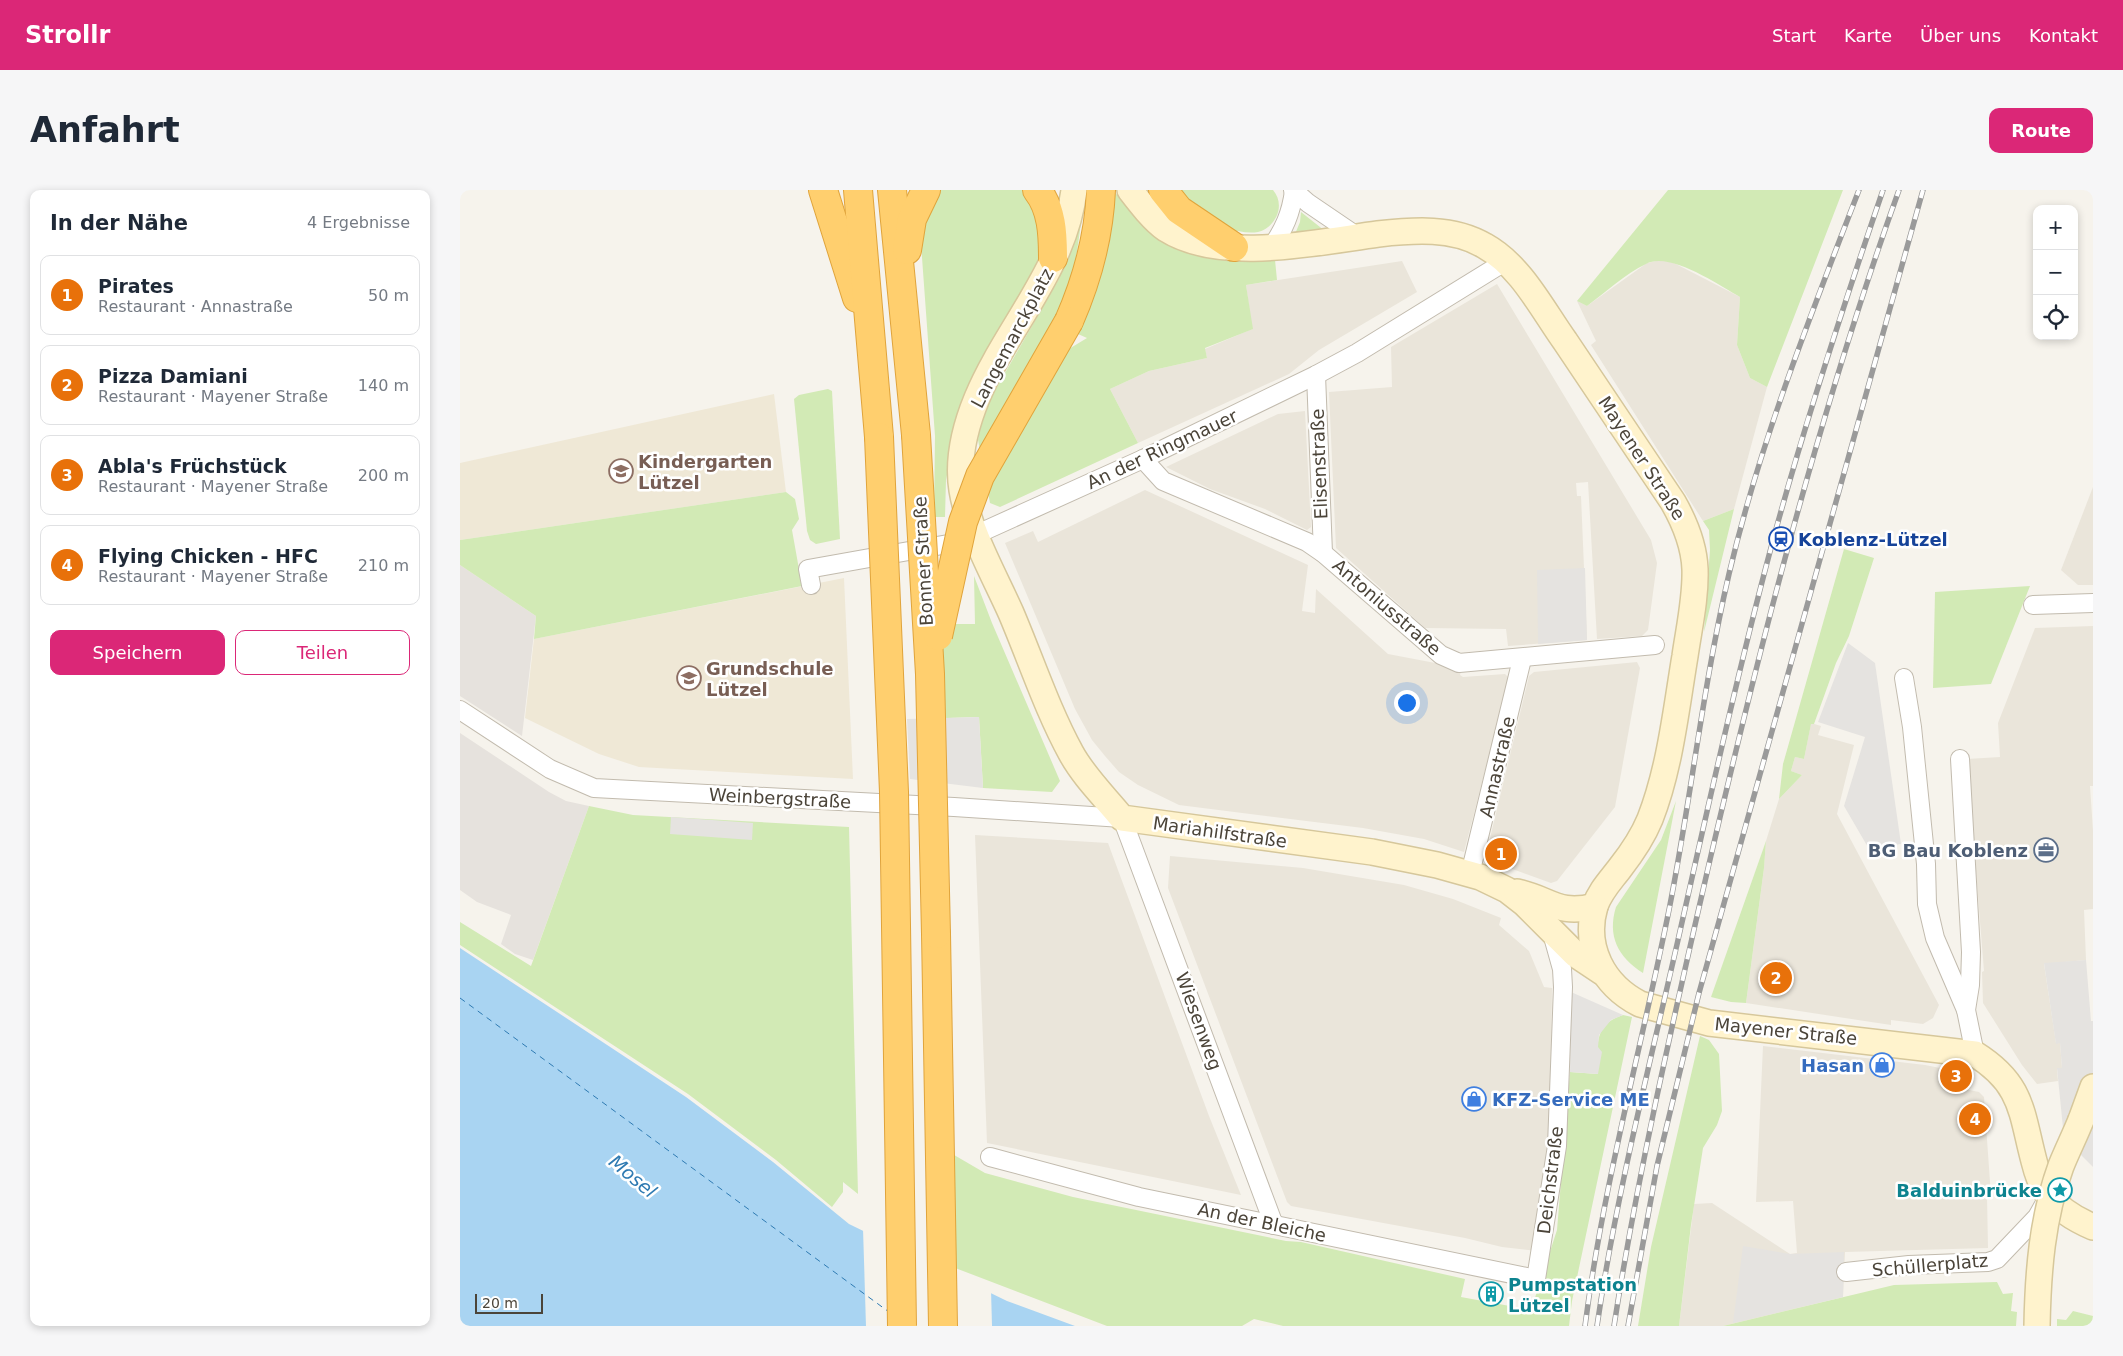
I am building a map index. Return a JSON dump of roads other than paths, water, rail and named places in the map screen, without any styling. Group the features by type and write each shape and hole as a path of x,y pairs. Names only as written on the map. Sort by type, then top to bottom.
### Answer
{"highway":[{"path":"823,190 873,353"},
{"path":"858,190 879,437 894,792 902,1326"},
{"name":"Bonner Straße","path":"892,190 916,435 930,674 943,1326"},
{"path":"902,284 912,219 926,190"},
{"path":"1036,190 1046,207 1051,223 1054,258"},
{"path":"930,674 955,552 980,476 1069,321 1080,295 1088,267 1100,211 1102,190"},
{"path":"1169,209 1234,246"}],"street":[{"path":"1054,258 1067,224 1074,190"},
{"path":"1271,248 1288,220 1294,190 1327,218 1358,237"},
{"path":"1134,195 1169,209"},
{"name":"Mayener Straße","path":"1234,246 1271,248 1398,232 1443,232 1485,246 1506,261 1541,306 1673,502 1683,520 1693,552 1695,570 1691,611 1672,736 1660,789 1649,821 1638,843 1605,888 1595,906 1593,944 1602,972 1631,1000 1709,1023 1976,1054"},
{"name":"Langemarckplatz","path":"976,534 962,492 961,470 964,437 969,419 986,379 1038,291 1054,258"},
{"name":"An der Ringmauer","path":"811,585 808,569 948,544 976,534 1142,459 1316,375 1357,353 1506,261"},
{"name":"Elisenstraße","path":"1316,375 1323,553"},
{"name":"Antoniusstraße","path":"1142,459 1163,481 1307,542 1323,553 1441,655 1459,663 1522,659 1655,645"},
{"path":"976,534 1071,754 1122,818"},
{"path":"2033,605 2093,603"},
{"name":"Annastraße","path":"1470,874 1522,659"},
{"path":"1904,678 1912,727 1926,864 1927,904 1936,938 1966,1010 1976,1054 2000,1072 2014,1090 2025,1121 2038,1176 2048,1196 2074,1218 2093,1227"},
{"name":"Weinbergstraße","path":"460,710 550,769 594,788 963,807 1122,818"},
{"path":"1960,759 1971,952 1970,985 1966,1010"},
{"name":"Mariahilfstraße","path":"1122,818 1372,852 1470,874 1507,890 1525,904 1575,954 1602,972"},
{"name":"Wiesenweg","path":"1122,818 1274,1225"},
{"path":"1507,890 1525,894 1560,909 1572,910 1595,906"},
{"name":"Deichstraße","path":"1536,1279 1557,1146 1563,987 1562,968 1552,932"},
{"path":"2037,1326 2040,1255 2047,1216 2062,1166 2087,1114 2093,1087"},
{"name":"An der Bleiche","path":"990,1157 1139,1197 1536,1279"},
{"name":"Schüllerplatz","path":"1846,1272 1909,1265 1988,1262 1997,1259 2037,1217 2048,1196"}],"water":[{"name":"Mosel","path":"460,948 686,1097 773,1162 849,1224 1007,1301 1075,1326 460,1326"}],"railway":[{"path":"1585,1326 1612,1170 1669,910 1704,700 1729,574 1741,525 1787,380 1859,190"},
{"path":"1597,1326 1634,1132 1723,741 1759,593 1784,499 1811,411 1883,190"},
{"path":"1614,1326 1657,1094 1750,694 1818,440 1843,356 1899,190"},
{"path":"1628,1326 1657,1166 1699,993 1923,190"}],"place":[{"name":"Kindergarten Lützel","path":"621,471"},
{"name":"Koblenz-Lützel","path":"1781,539"},
{"name":"Grundschule Lützel","path":"689,678"},
{"name":"BG Bau Koblenz","path":"2046,850"},
{"name":"Pirates","path":"1501,854"},
{"name":"Pizza Damiani","path":"1776,978"},
{"name":"Hasan","path":"1882,1065"},
{"name":"Abla's Früchstück","path":"1956,1076"},
{"name":"KFZ-Service ME","path":"1474,1099"},
{"name":"Flying Chicken - HFC","path":"1975,1119"},
{"name":"Balduinbrücke","path":"2060,1190"},
{"name":"Pumpstation Lützel","path":"1491,1294"}]}
